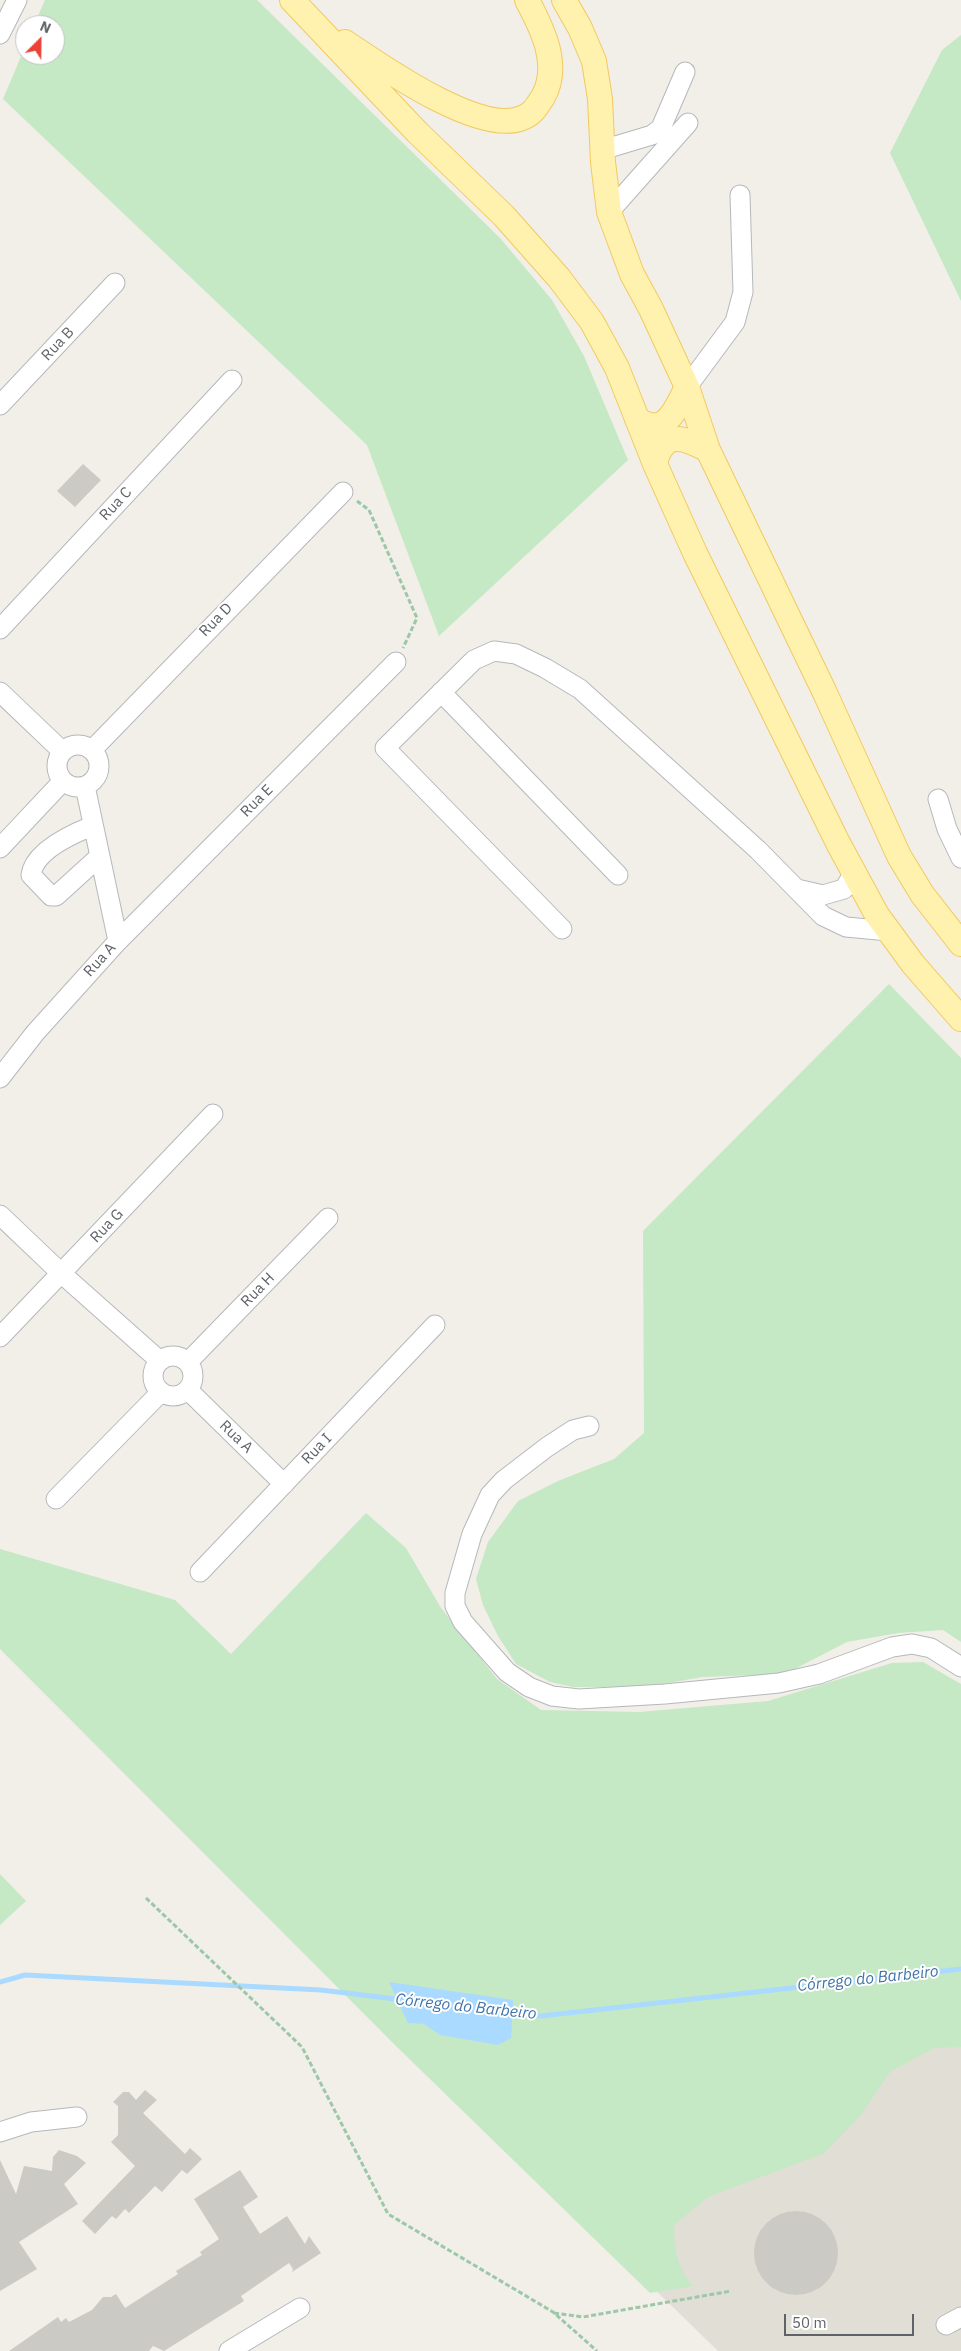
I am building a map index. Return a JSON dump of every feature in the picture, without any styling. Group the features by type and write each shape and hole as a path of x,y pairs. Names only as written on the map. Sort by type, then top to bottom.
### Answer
{"main road":[{"path":"292,0 417,132 504,216 559,278 592,322 617,368 655,464 736,637 816,801 854,873 877,915 942,1000 961,1019"},
{"path":"308,18 398,77 442,103 490,118 510,122 523,118 535,110 546,90 549,73 549,56 544,32 527,0"},
{"path":"564,0 580,28 594,61 600,99 602,150 608,212 632,274 651,309 687,387 708,450 825,693 899,856 922,894 961,944"},
{"path":"637,419 646,425 654,427 665,422 674,411 687,387"},
{"path":"655,464 658,450 666,441 678,438 708,450"}],"street":[{"path":"0,34 17,0"},
{"path":"602,150 652,135 661,128 685,72"},
{"path":"608,212 688,123"},
{"path":"687,387 735,322 743,292 740,195"},
{"name":"Rua B","path":"0,405 116,283"},
{"name":"Rua C","path":"0,629 232,380"},
{"name":"Rua D","path":"92,750 343,492"},
{"path":"562,929 385,748 474,660 494,651 516,654 545,668 580,689 758,850 823,916 846,927 889,931"},
{"name":"Rua E","path":"118,940 396,662"},
{"path":"0,692 62,751"},
{"path":"441,692 618,875"},
{"path":"74,745 86,746 92,750 99,767 95,779 85,786 73,787 62,782 56,766 62,751 74,745"},
{"path":"0,848 62,782"},
{"name":"Rua A","path":"0,1078 35,1033 118,940 92,826 85,786"},
{"path":"938,799 947,828 961,858"},
{"path":"92,826 65,838 50,848 35,863 30,874 51,896 56,896 99,857"},
{"path":"797,889 823,895 844,889 854,873"},
{"name":"Rua G","path":"0,1337 213,1114"},
{"path":"0,1215 62,1274 160,1361"},
{"name":"Rua H","path":"188,1362 328,1218"},
{"name":"Rua I","path":"200,1572 435,1325"},
{"path":"177,1356 188,1362 193,1373 193,1379 188,1390 178,1396 172,1396 161,1392 157,1388 153,1377 160,1361 177,1356"},
{"name":"Rua A","path":"188,1390 284,1484"},
{"path":"56,1499 161,1392"},
{"path":"589,1426 573,1430 547,1447 504,1480 490,1495 472,1534 455,1593 455,1606 463,1622 507,1672 529,1687 552,1696 579,1699 665,1694 778,1683 819,1674 892,1647 912,1644 931,1648 961,1667"},
{"path":"0,2132 31,2122 77,2117"},
{"path":"230,2351 300,2308"}],"path":[{"path":"343,492 369,510 416,618 396,662"},
{"path":"146,1898 302,2047 388,2214 553,2312 597,2351"},
{"path":"553,2312 583,2317 731,2291"}],"shaded area":[{"path":"961,1997 961,2351 718,2351 484,2123"}],"green space":[{"path":"45,0 257,0 500,238 552,300 584,356 628,460 439,636 367,445 3,99 17,65 65,65 65,15 38,15"},
{"path":"961,35 961,301 890,153 942,50"},
{"path":"889,984 961,1058 961,1642 943,1630 898,1633 847,1642 785,1674 702,1677 646,1687 573,1687 550,1682 516,1664 498,1636 483,1605 476,1579 488,1542 518,1501 558,1481 614,1459 644,1433 643,1231"},
{"path":"366,1513 406,1548 441,1608 497,1679 541,1710 639,1712 768,1701 892,1663 923,1662 961,1684 961,2047 934,2048 890,2072 860,2116 823,2154 708,2197 674,2225 675,2242 680,2265 693,2286 650,2293 396,2046 0,1649 0,1549 175,1600 231,1654"},
{"path":"0,1874 26,1901 0,1925"}],"water":[{"path":"389,1982 513,2000 511,2038 498,2045 440,2035 424,2024 408,2023"}],"building":[{"path":"83,464 101,480 75,507 57,491"},
{"path":"145,2090 157,2100 143,2113 185,2154 190,2148 202,2159 187,2174 182,2170 162,2192 155,2186 129,2213 125,2209 116,2219 112,2216 95,2234 82,2221 135,2166 111,2142 118,2135 118,2106 113,2102 123,2092 129,2092 136,2100"},
{"path":"59,2150 77,2156 86,2163 64,2184 78,2204 19,2242 37,2269 0,2291 0,2160 16,2194 24,2166 52,2171 53,2157"},
{"path":"240,2170 258,2197 243,2207 260,2234 287,2216 305,2244 309,2236 321,2253 292,2272 293,2269 289,2263 241,2296 244,2301 164,2351 153,2346 149,2351 9,2351 58,2317 61,2322 66,2318 69,2322 92,2310 103,2297 111,2297 116,2294 125,2308 178,2274 176,2271 202,2255 200,2252 219,2239 194,2199"},
{"path":"796,2211 812,2214 826,2223 835,2237 838,2253 835,2269 826,2283 812,2292 796,2295 780,2292 766,2283 757,2269 754,2253 757,2237 766,2223 780,2214"}],"waterway":[{"name":"Córrego do Barbeiro","path":"507,2012 541,2016 961,1969"},
{"name":"Córrego do Barbeiro","path":"0,1982 25,1975 321,1990 404,2000"}]}
